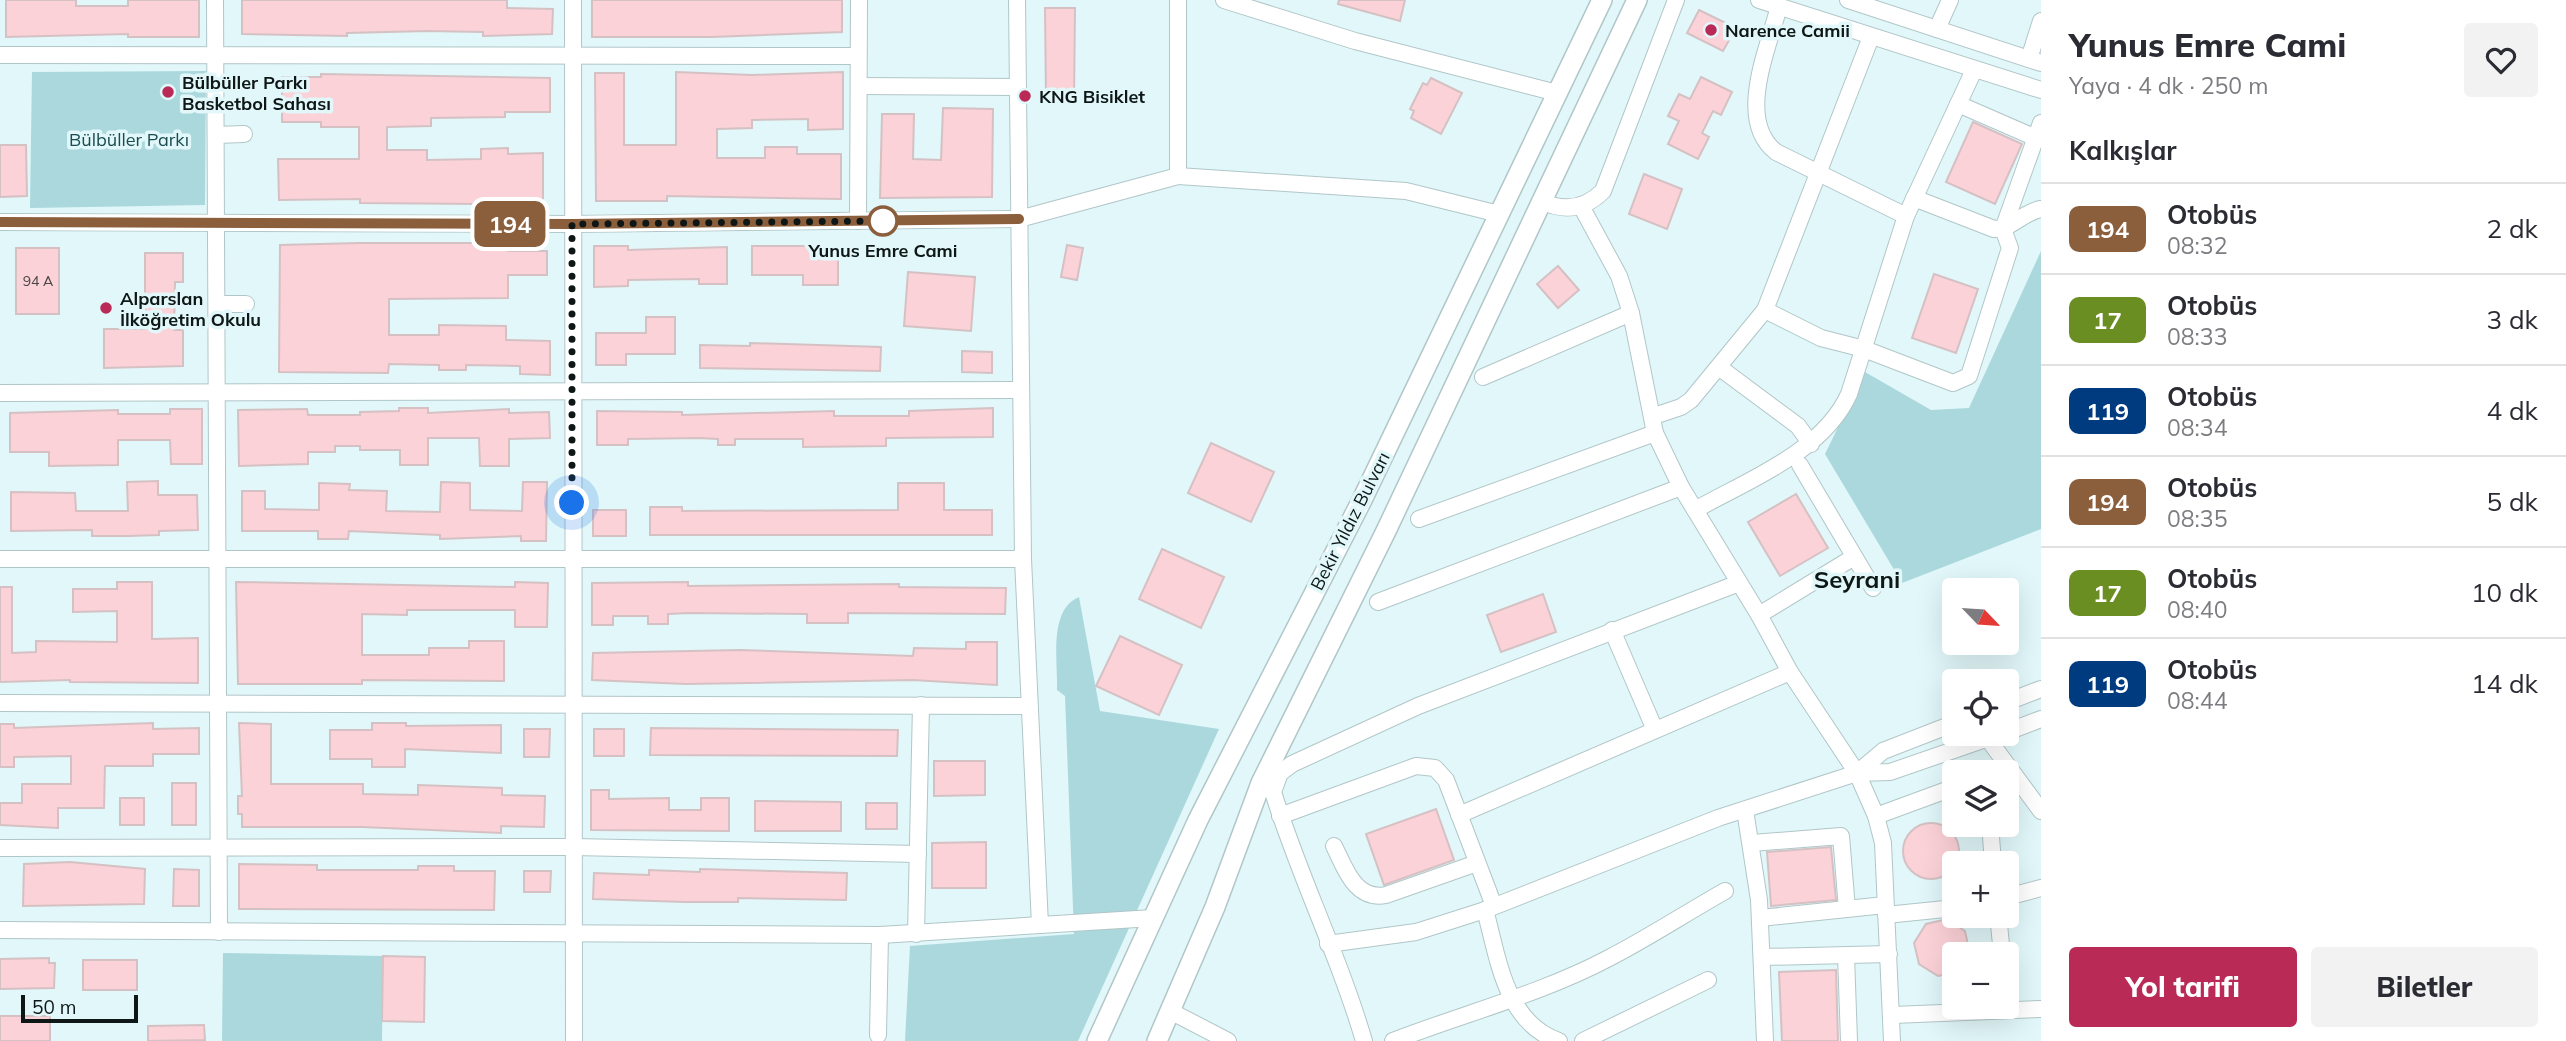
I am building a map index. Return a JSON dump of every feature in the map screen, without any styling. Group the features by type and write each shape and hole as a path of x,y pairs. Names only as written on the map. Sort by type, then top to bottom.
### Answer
{"main road":[{"name":"Bekir Yıldız Bulvarı","path":"1097,1041 1198,820 1362,500 1602,0"},
{"name":"Bekir Yıldız Bulvarı","path":"1157,1041 1267,788 1637,0"}],"street":[{"path":"215,0 219,932"},
{"path":"573,0 574,1041"},
{"path":"859,0 859,221"},
{"path":"1017,0 1023,559 1040,925"},
{"path":"1178,0 1178,176"},
{"path":"1224,0 1355,41 1558,93"},
{"path":"1541,201 1556,207 1581,206 1603,191 1676,0"},
{"path":"1759,0 2041,90"},
{"path":"1848,0 2035,61 2041,22"},
{"path":"1937,29 1950,0"},
{"path":"1779,6 1757,96 1760,126 1767,142 1776,152 1906,216"},
{"path":"1419,519 1655,424 1691,400 1765,310 1871,37"},
{"path":"0,55 859,56"},
{"path":"1695,510 1811,444 1828,428 1843,407 1906,216 1974,70"},
{"path":"859,86 1018,88"},
{"path":"1765,310 1821,338 1864,349 1953,383 1969,376 2010,247 2003,229 2038,131 1958,104"},
{"path":"216,135 244,134"},
{"path":"0,222 572,224 1019,219 1178,176 1406,191 1499,214"},
{"path":"1914,198 1982,226 2003,229 2029,212 2041,209"},
{"path":"1581,206 1619,276 1632,313 1655,424 1681,487 1759,615 1790,672 1857,774 1876,816 1883,843 1893,1015 1892,1041"},
{"path":"217,304 246,304"},
{"path":"1483,377 1632,313"},
{"path":"1720,368 1798,426 1811,444"},
{"path":"0,393 1021,390"},
{"path":"1800,465 1873,588"},
{"path":"1378,602 1681,487"},
{"path":"1759,615 1854,557"},
{"path":"0,559 1023,559"},
{"path":"1364,1041 1350,993 1267,788 1292,764 1418,706 1739,583"},
{"path":"1612,630 1655,730"},
{"path":"1459,815 1790,672"},
{"path":"2019,697 2041,689"},
{"path":"0,703 1029,706"},
{"path":"916,934 921,705"},
{"path":"2019,728 2041,719"},
{"path":"1857,774 1883,751 1942,728"},
{"path":"1328,944 1416,932 1489,908 1745,810 1857,774 1890,772 1967,746"},
{"path":"1280,816 1422,765 1435,768 1443,776 1477,863 1510,1000 1537,1028 1559,1041"},
{"path":"2019,787 2041,811"},
{"path":"1876,816 1942,792"},
{"path":"1745,810 1752,843 1760,918 1765,1041"},
{"path":"1752,843 1841,836 1847,909"},
{"path":"1334,846 1356,886 1374,896 1386,895 1477,863"},
{"path":"0,848 573,848 918,854"},
{"path":"2019,894 2041,888"},
{"path":"1393,1041 1462,1014 1510,1000 1608,959 1725,891"},
{"path":"1760,918 1847,909 1942,908"},
{"path":"0,930 573,936 880,935 1153,918"},
{"path":"878,1035 880,935"},
{"path":"1763,957 1889,954"},
{"path":"1846,955 1849,1041"},
{"path":"1583,1041 1707,980"},
{"path":"1893,1015 2041,1009"},
{"path":"1170,1012 1199,1034 1228,1041"}],"green space":[{"name":"Bülbüller Parkı","path":"206,71 205,205 30,208 32,72"},
{"path":"2041,251 2041,529 1902,583 1825,454 1865,372 1931,410 1969,408"},
{"path":"1079,597 1100,711 1219,729 1078,1041 905,1041 910,946 1074,934 1065,696 1057,690 1056,651 1063,613 1069,604"},
{"path":"223,953 383,956 382,1041 222,1041"}],"building":[{"path":"6,0 76,0 76,6 128,6 128,0 199,0 199,37 128,37 128,34 6,37"},
{"path":"242,0 507,0 507,8 553,9 552,34 483,36 483,32 427,31 347,33 347,36 242,34"},
{"path":"592,0 842,0 842,32 712,37 592,37"},
{"path":"1339,0 1405,0 1400,21 1338,4"},
{"path":"1045,8 1075,8 1074,99 1046,99"},
{"name":"Narence Camii","path":"1699,10 1736,28 1723,51 1687,33"},
{"path":"676,72 752,75 843,72 843,129 808,130 808,119 752,120 752,128 717,129 717,158 765,158 765,147 797,147 797,154 841,154 841,199 667,196 667,201 596,201 595,73 624,73 624,145 676,145"},
{"path":"321,74 550,78 550,112 505,112 505,117 431,118 431,126 387,127 387,150 427,150 427,160 481,159 481,149 508,148 508,154 543,153 543,199 482,204 360,203 360,199 279,200 278,159 359,159 359,127 321,127 321,122 282,122 282,77 321,77"},
{"path":"1701,77 1732,92 1721,115 1713,111 1702,133 1709,137 1698,159 1668,144 1679,121 1668,116 1679,94 1690,99"},
{"path":"1431,78 1462,93 1441,134 1411,118 1414,111 1410,109 1423,83 1427,85"},
{"path":"943,108 993,109 992,197 880,198 882,114 914,114 913,159 941,160"},
{"path":"1973,122 2022,144 1995,204 1946,182"},
{"path":"0,145 26,145 27,196 0,197"},
{"path":"1644,174 1682,189 1667,229 1629,214"},
{"path":"508,243 508,251 547,251 547,275 508,275 508,298 389,299 389,335 439,335 439,325 506,326 506,340 550,341 550,375 520,374 520,366 466,365 466,370 439,370 439,365 389,364 388,373 279,372 280,245"},
{"path":"1067,245 1083,248 1077,280 1061,277"},
{"path":"594,246 628,246 628,250 727,247 727,284 699,284 699,279 628,280 628,286 594,287"},
{"path":"752,246 838,246 838,285 803,285 803,275 752,275"},
{"path":"16,248 59,248 59,314 16,314"},
{"path":"145,253 183,253 183,282 175,282 174,330 183,330 183,366 104,368 104,329 145,329"},
{"path":"1558,266 1579,290 1558,308 1537,284"},
{"name":"Yunus Emre Cami","path":"908,272 975,277 971,331 904,326"},
{"path":"1934,274 1978,289 1956,353 1912,338"},
{"path":"646,317 675,317 675,354 626,354 626,365 596,365 596,333 646,333"},
{"path":"750,343 881,347 880,371 700,368 700,345 750,346"},
{"path":"962,351 992,352 992,373 962,372"},
{"path":"399,408 428,408 428,413 509,409 509,413 549,412 550,438 509,439 509,466 480,466 479,438 428,438 428,465 400,465 400,450 360,450 360,446 335,446 335,452 308,452 308,464 239,466 238,410 307,409 308,415 360,415 360,412 399,411"},
{"path":"993,408 993,437 886,438 886,446 803,447 803,439 735,439 735,445 718,445 718,439 699,438 628,439 628,445 597,445 597,411 682,412 682,415 834,411 834,416 909,416 909,411"},
{"path":"170,409 202,409 202,464 171,464 170,440 118,440 118,465 49,466 49,452 10,452 10,413 118,410 118,414 170,414"},
{"path":"1211,443 1274,472 1251,522 1188,493"},
{"path":"158,481 158,495 197,495 198,530 159,531 159,535 128,536 92,536 92,530 11,531 11,492 75,493 76,511 128,511 127,482"},
{"path":"441,482 470,483 470,510 522,511 523,482 547,482 546,541 521,541 521,536 440,539 440,535 349,531 348,539 318,539 318,531 242,531 242,491 265,491 265,509 319,510 319,483 350,484 349,490 387,491 386,511 440,512"},
{"path":"898,483 944,483 944,510 992,510 992,535 650,535 650,507 682,507 682,511 898,510"},
{"path":"1796,494 1828,548 1780,576 1748,522"},
{"path":"593,510 626,510 626,536 593,536"},
{"path":"1162,549 1224,577 1201,628 1139,599"},
{"path":"117,582 152,582 152,639 198,638 198,683 70,680 0,682 0,587 12,587 12,653 36,652 36,641 117,642 117,611 73,612 73,589 117,589"},
{"path":"236,582 515,587 515,582 548,583 547,627 515,627 515,610 407,610 407,615 362,614 362,655 429,655 429,648 469,648 469,641 504,641 504,681 362,680 362,684 238,684"},
{"path":"688,582 688,586 899,584 899,587 1006,588 1005,614 848,613 848,623 807,623 807,614 688,613 668,614 668,624 648,624 648,616 613,616 613,625 592,625 592,583"},
{"path":"1543,594 1556,632 1501,652 1487,615"},
{"path":"1120,636 1182,665 1159,715 1096,686"},
{"path":"966,642 997,642 997,685 913,680 686,684 592,680 593,653 740,650 913,656 914,648 966,649"},
{"path":"153,723 153,729 199,728 199,754 153,754 153,766 105,766 104,808 58,808 58,828 0,825 0,803 22,803 22,784 71,784 71,756 14,757 14,767 0,767 0,724 14,724 14,728"},
{"path":"239,723 271,724 271,784 363,784 363,794 418,795 418,785 502,788 502,795 545,796 544,827 501,826 501,833 362,827 242,827 242,814 238,814 238,796 242,796"},
{"path":"372,723 406,723 406,726 501,725 501,753 405,749 405,767 372,767 372,759 330,759 330,730 372,730"},
{"path":"651,728 898,730 897,756 650,755"},
{"path":"524,729 550,729 549,757 524,757"},
{"path":"594,729 624,729 624,756 594,756"},
{"path":"934,761 985,761 985,795 934,796"},
{"path":"172,783 196,783 196,825 172,825"},
{"path":"591,790 609,790 609,799 669,798 669,810 701,810 701,798 729,798 729,831 591,830"},
{"path":"120,798 144,798 144,825 120,825"},
{"path":"755,801 841,802 841,831 755,831"},
{"path":"866,803 897,803 897,829 866,829"},
{"path":"1436,809 1454,860 1384,885 1366,834"},
{"path":"1925,823 1942,825 1942,837 1956,837 1959,851 1942,851 1942,877 1937,879 1925,879 1915,875 1907,867 1903,857 1903,845 1907,835 1915,827"},
{"path":"986,842 986,888 932,888 932,843"},
{"path":"1831,847 1836,900 1771,906 1767,852"},
{"path":"70,862 145,869 144,904 23,906 24,864"},
{"path":"239,864 317,865 317,870 418,870 418,866 454,866 454,871 495,871 494,910 239,909"},
{"path":"174,869 199,870 199,906 173,906"},
{"path":"700,869 847,873 846,900 738,898 738,902 685,902 593,899 594,873 649,875 649,870 700,872"},
{"path":"524,871 551,871 550,892 524,892"},
{"path":"1942,920 1942,928 1960,928 1965,931 1967,942 1942,942 1942,975 1938,976 1919,964 1914,943 1926,924"},
{"path":"383,956 425,957 424,1022 382,1021"},
{"path":"49,958 49,963 55,963 54,988 0,989 0,959"},
{"path":"83,960 137,960 137,990 83,990"},
{"path":"1836,970 1838,1041 1782,1041 1779,972"},
{"path":"0,1016 50,1016 50,1041 0,1041"},
{"path":"204,1025 205,1040 148,1041 148,1026"}],"bus line":[{"name":"194","path":"0,222 572,224 1019,219"}],"place":[{"name":"Narence Camii","path":"1711,30"},
{"name":"Bülbüller Parkı Basketbol Sahası","path":"168,92"},
{"name":"KNG Bisiklet","path":"1025,96"},
{"name":"Yunus Emre Cami","path":"883,221"},
{"name":"Alparslan İlköğretim Okulu","path":"106,308"}],"district":[{"name":"Seyrani","path":"1857,579"}],"route":[{"path":"572,503 572,224 883,221"}]}
